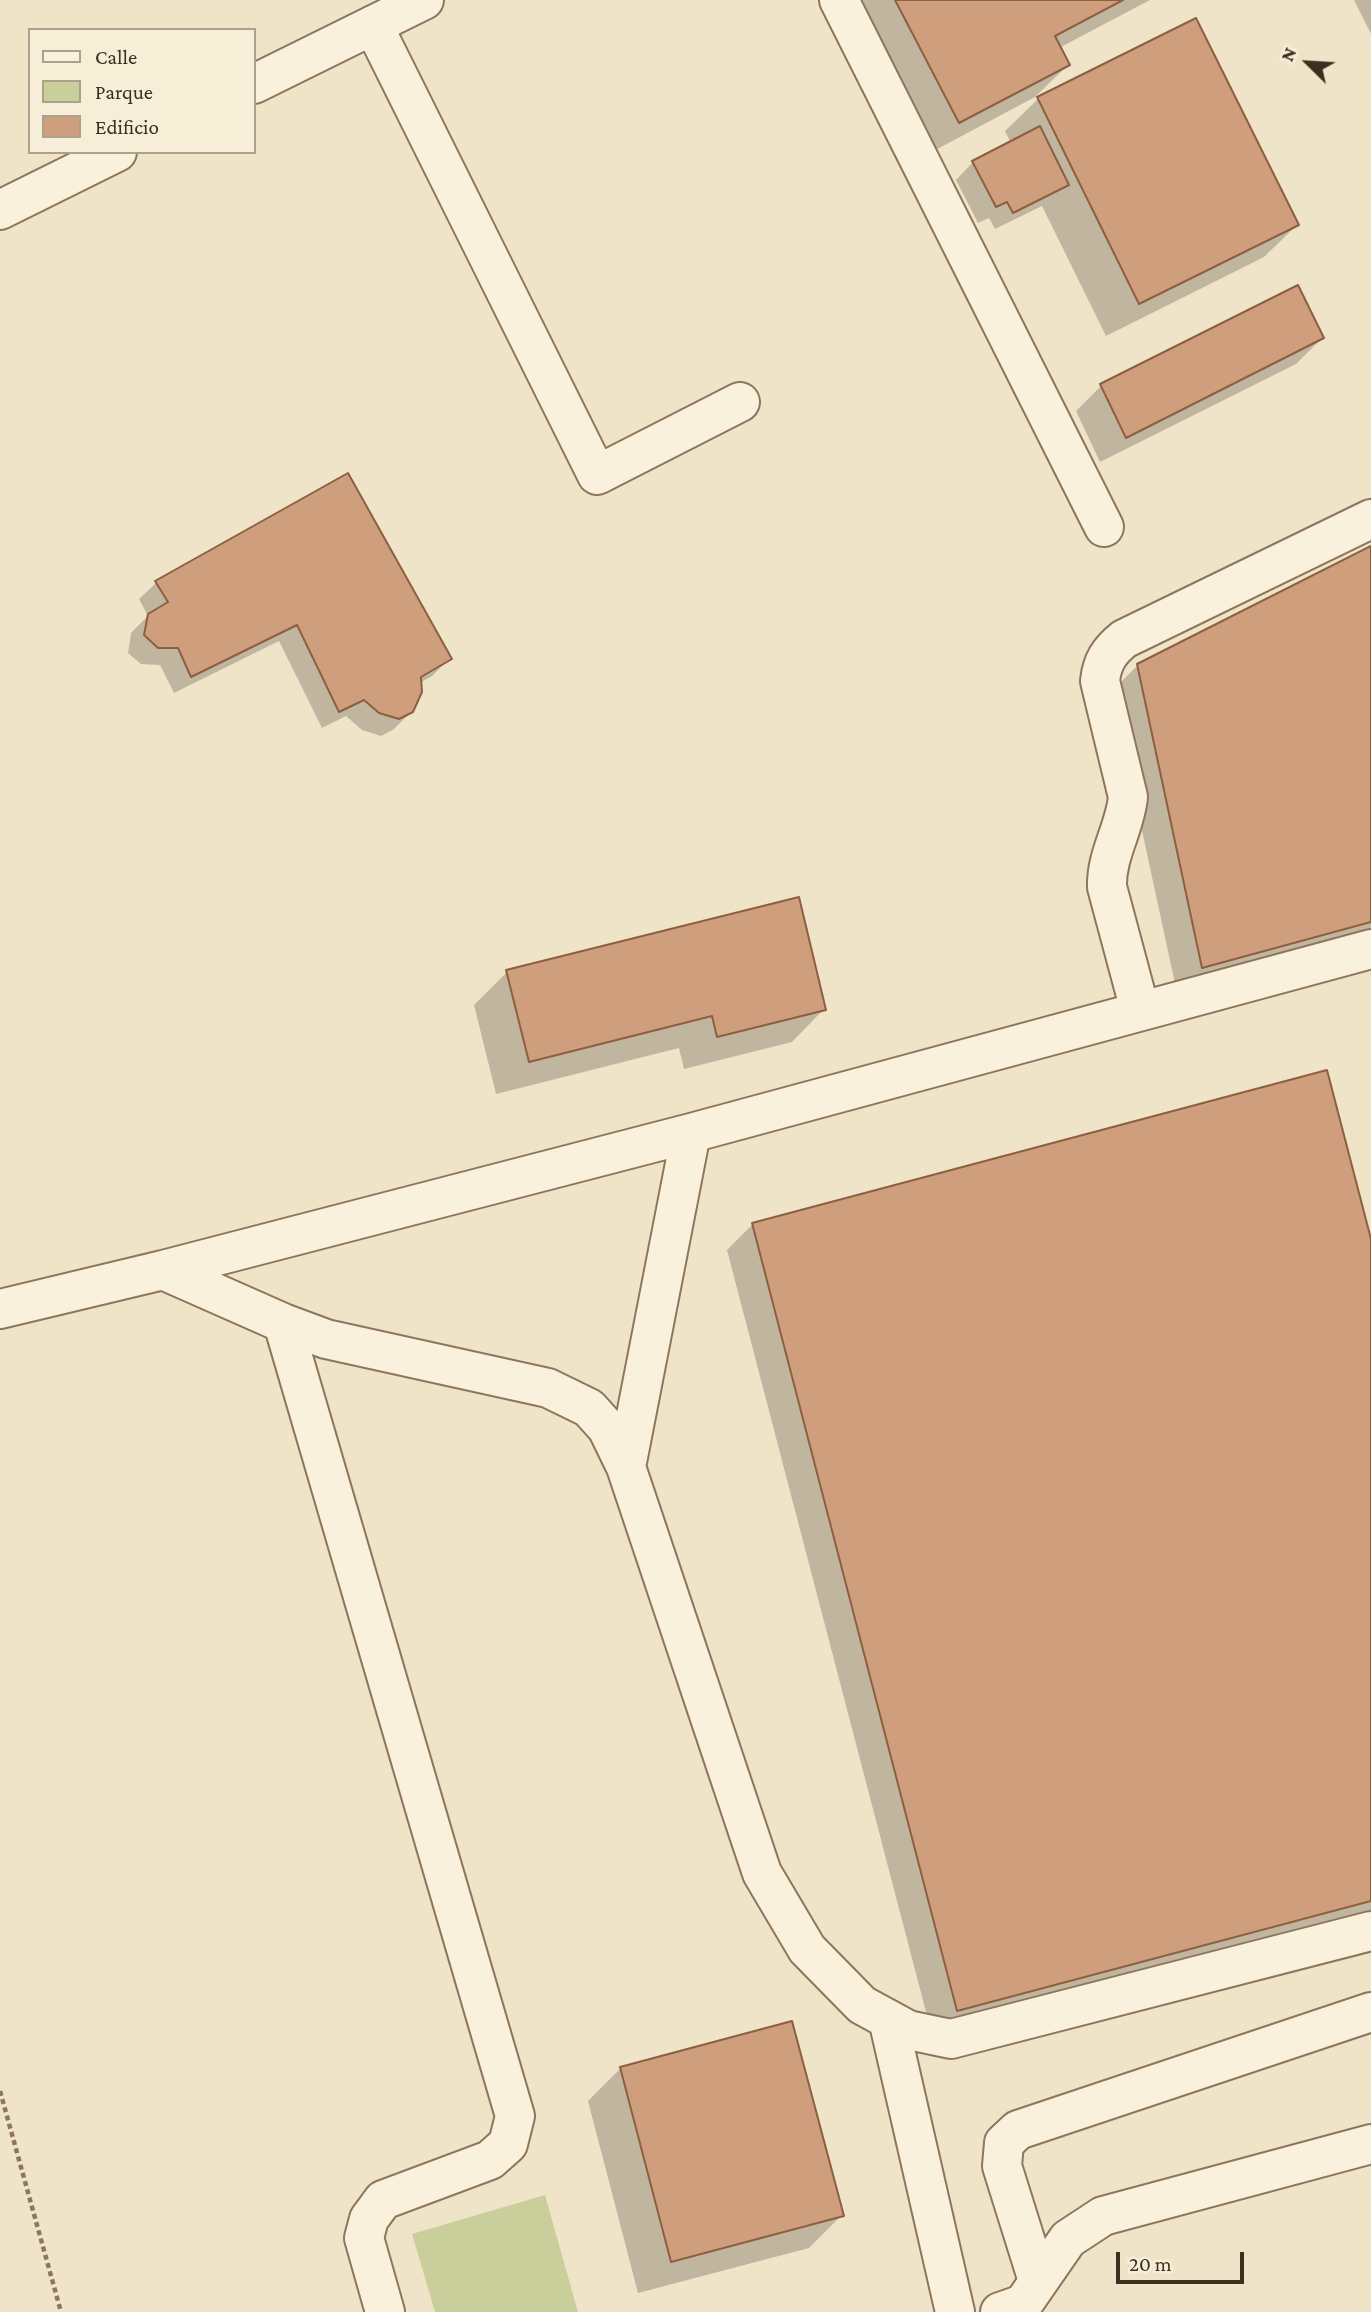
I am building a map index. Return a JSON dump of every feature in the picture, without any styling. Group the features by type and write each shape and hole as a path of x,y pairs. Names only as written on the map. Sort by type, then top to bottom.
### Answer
{"lane":[{"path":"256,84 424,0"},
{"path":"839,0 1104,527"},
{"path":"373,25 597,475 740,402"},
{"path":"0,210 113,154"},
{"path":"1140,1010 1107,887 1106,871 1126,814 1128,797 1100,681 1102,664 1114,647 1124,639 1371,519"},
{"path":"0,1309 163,1270 691,1133 1371,949"},
{"path":"626,1467 691,1133"},
{"path":"163,1270 326,1339 548,1388 589,1408 607,1428 626,1467 762,1873 807,1949 862,2005 908,2030 951,2039 1371,1931"},
{"path":"283,1323 515,2116 508,2144 490,2160 383,2200 369,2218 364,2238 385,2312"},
{"path":"1038,2281 1002,2166 1004,2143 1018,2130 1371,2012"},
{"path":"888,2019 955,2312"},
{"path":"1000,2312 1023,2304 1068,2239 1103,2216 1371,2144"}],"path":[{"path":"0,2091 61,2312"}],"green space":[{"path":"545,2195 578,2312 435,2312 412,2234"}],"building":[{"path":"895,0 1123,0 1055,36 1070,65 959,123"},
{"path":"1196,18 1299,225 1139,304 1037,97"},
{"path":"1040,126 1069,185 1013,213 1007,202 996,207 972,161"},
{"path":"1298,285 1324,338 1126,438 1100,384"},
{"path":"348,473 452,659 421,677 422,692 413,712 399,719 379,713 364,700 339,712 297,625 191,677 178,648 158,648 144,635 148,614 168,602 155,581"},
{"path":"1371,546 1371,922 1202,968 1137,664"},
{"path":"799,897 826,1010 717,1037 712,1016 529,1062 506,970"},
{"path":"1327,1070 1371,1239 1371,1901 957,2011 752,1223"},
{"path":"792,2021 844,2216 671,2262 620,2067"}]}
